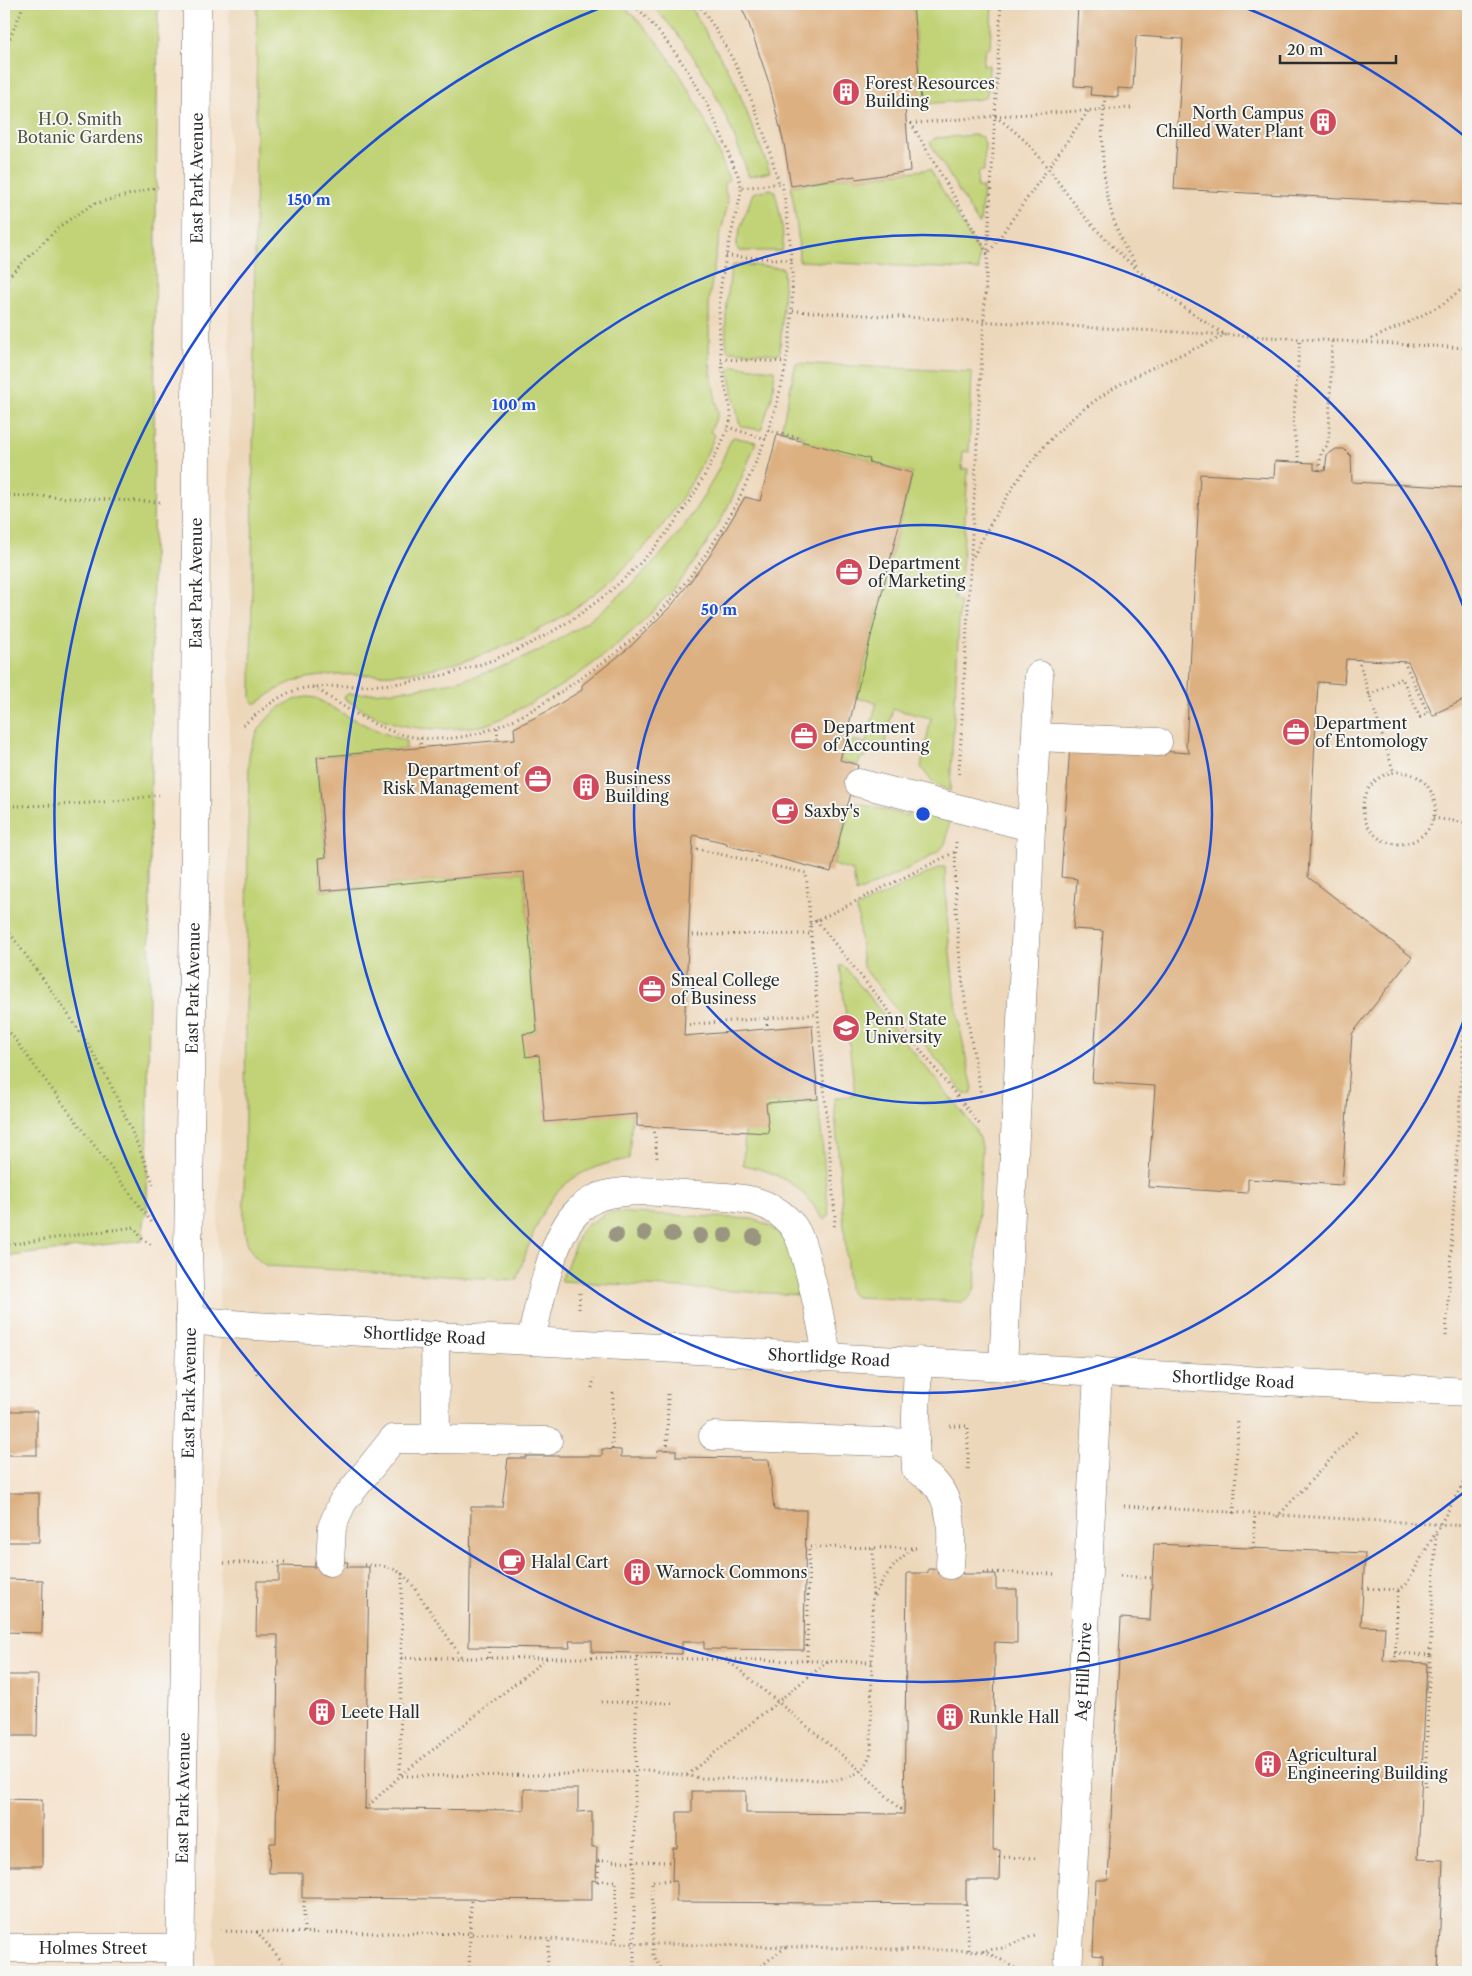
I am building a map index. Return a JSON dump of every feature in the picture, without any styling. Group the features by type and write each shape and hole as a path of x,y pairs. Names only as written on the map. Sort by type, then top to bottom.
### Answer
{"main road":[{"name":"East Park Avenue","path":"181,1960 190,1320 188,1248 196,854 197,4"},
{"path":"1003,1366 1038,675"},
{"path":"1036,737 1158,742"},
{"path":"859,783 1031,827"},
{"path":"531,1340 552,1261 560,1238 569,1222 579,1210 594,1200 608,1194 633,1191 731,1198 756,1202 772,1208 783,1216 793,1226 800,1239 817,1303 827,1356"},
{"name":"Shortlidge Road","path":"190,1320 254,1326 1468,1392"},
{"path":"435,1336 436,1439"},
{"path":"918,1361 916,1469 932,1480 943,1494 949,1509 952,1536 950,1565"},
{"name":"Ag Hill Drive","path":"1068,1972 1098,1371"},
{"path":"713,1436 916,1443"},
{"path":"330,1562 332,1526 342,1503 393,1439 548,1441"},
{"name":"Holmes Street","path":"4,1948 181,1960"}],"path":[{"path":"4,52 24,4"},
{"path":"243,725 280,698 295,690 313,687 372,685 414,681 504,657 555,630 594,604 616,586 645,558 669,530 695,494 715,456 731,418 721,359 719,305 726,256 742,188 723,138 704,97 680,59 655,26 632,4"},
{"path":"698,4 712,22 744,82 758,114 778,184"},
{"path":"959,774 1001,4"},
{"path":"1105,96 1102,171 1109,208 1122,242 1141,273"},
{"path":"906,124 995,116 1131,108"},
{"path":"988,254 1088,110"},
{"path":"995,116 1018,135 1048,168 1086,217 1141,273 1192,315 1226,335"},
{"path":"911,123 988,254"},
{"path":"313,687 360,716 388,729 412,737 434,739 478,734 497,728 546,702 592,670 639,633 669,601 716,538 753,468 766,439 791,336 792,260 782,183 742,188"},
{"path":"4,281 60,226 93,204 158,187"},
{"path":"726,256 792,260"},
{"path":"1365,342 1443,304 1468,284"},
{"path":"792,311 1468,348"},
{"path":"971,560 1007,494 1032,460 1062,428 1099,398 1141,373 1226,335"},
{"path":"1299,462 1293,426 1300,339"},
{"path":"1319,470 1321,453 1327,446 1328,440 1332,340"},
{"path":"721,359 786,362"},
{"path":"727,427 766,439"},
{"path":"768,430 800,438 799,441"},
{"path":"4,495 160,502"},
{"path":"1358,659 1394,773"},
{"path":"1369,695 1402,678 1420,717 1428,713 1404,662"},
{"path":"497,728 498,741"},
{"path":"420,738 420,748"},
{"path":"1406,773 1417,777 1426,784 1432,795 1434,806 1433,818 1428,828 1412,842 1401,844 1387,842 1375,835 1367,825 1363,812 1364,798 1370,786 1381,776 1406,773"},
{"path":"4,806 44,806 136,799 158,795"},
{"path":"1433,818 1468,823"},
{"path":"956,837 955,909 958,959 967,1023 982,1099"},
{"path":"692,848 806,873 835,1217 834,1234"},
{"path":"810,924 955,852"},
{"path":"756,862 759,853"},
{"path":"816,920 983,1129"},
{"path":"4,925 98,1062 127,1122 154,1186"},
{"path":"688,935 810,934"},
{"path":"1446,1336 1468,964"},
{"path":"684,1025 818,1014"},
{"path":"767,1019 767,1029"},
{"path":"4,1025 153,1224"},
{"path":"654,1127 657,1159"},
{"path":"1457,1162 1468,1163"},
{"path":"4,1245 134,1227 143,1240 154,1246"},
{"path":"578,1318 580,1290"},
{"path":"254,1368 258,1376"},
{"path":"612,1449 613,1389"},
{"path":"667,1450 668,1392"},
{"path":"1234,1514 1238,1422"},
{"path":"1277,1517 1356,1432"},
{"path":"1363,1588 1398,1590 1406,1585 1468,1475"},
{"path":"1122,1498 1122,1506 1277,1517 1468,1526"},
{"path":"1253,1548 1255,1515"},
{"path":"1425,1787 1436,1533"},
{"path":"400,1776 548,1775 636,1770 702,1778 840,1780 861,1771 871,1752 873,1548 807,1547 807,1661"},
{"path":"873,1598 897,1560 912,1548"},
{"path":"224,1563 288,1562 288,1567"},
{"path":"357,1565 393,1568 402,1573 411,1583 462,1658"},
{"path":"400,1776 402,1573"},
{"path":"1031,1574 1050,1574"},
{"path":"1118,1576 1152,1578"},
{"path":"1395,1662 1398,1590"},
{"path":"489,1647 489,1658"},
{"path":"634,1972 638,1653"},
{"path":"1395,1653 1430,1655"},
{"path":"401,1658 637,1658 873,1662"},
{"path":"366,1809 400,1776 547,1658"},
{"path":"726,1659 861,1771 900,1809 904,1810"},
{"path":"686,1776 828,1661"},
{"path":"601,1702 672,1702"},
{"path":"1000,1857 1045,1859"},
{"path":"615,1943 616,1881 598,1881 598,1861 673,1862"},
{"path":"663,1972 653,1956 652,1881 672,1881"},
{"path":"304,1898 304,1932"},
{"path":"469,1972 471,1899"},
{"path":"966,1904 970,1951"},
{"path":"221,1931 518,1934 549,1939 615,1943 970,1951 1002,1948 1040,1933"},
{"path":"256,1932 291,1972"},
{"path":"547,1972 549,1939"},
{"path":"753,1972 787,1947"},
{"path":"982,1951 1000,1959 1020,1972"}],"shaded area":[{"name":"Penn State University","path":"229,4 1468,4 1468,1972 214,1972 222,1414 218,1230 229,826"}],"green space":[{"name":"H.O. Smith Botanic Gardens","path":"4,4 158,4 147,1213 143,1222 143,1240 4,1257"},
{"path":"257,4 621,4 648,31 674,65 696,102 729,180 724,183 728,203 716,252 709,301 709,359 718,414 710,432 715,435 692,481 665,523 632,560 595,593 554,621 510,644 463,661 413,672 305,678 287,684 257,703 253,703 251,698"},
{"path":"650,4 689,4 735,82 770,172 749,177 732,130 710,85 683,42"},
{"path":"913,4 992,4 990,48 985,48 983,65 989,65 986,96 981,99 924,104 921,101"},
{"path":"975,135 982,137 985,144 984,171 978,171 977,187 983,188 980,224 930,143 935,138"},
{"path":"930,169 979,253 979,270 799,261 798,234 791,186 855,176 856,179"},
{"path":"771,189 775,191 781,221 782,251 739,251 736,246 740,229 753,193"},
{"path":"736,264 783,268 784,289 780,351 778,354 728,351 726,322 728,297 731,267"},
{"path":"796,363 972,372 969,452 963,451 962,469 968,469 961,584 956,584 954,600 960,601 950,791 933,783 921,767 931,718 893,709 883,750 878,749 860,759 858,765 840,760 845,739 866,743 877,702 856,698 912,473 869,462 870,459 803,442 804,436 781,430"},
{"path":"733,366 775,370 772,397 761,430 743,427 739,422 729,371"},
{"path":"733,437 756,442 725,512 695,562 666,597 629,634 610,651 568,681 509,715 482,726 459,728 428,729 399,724 373,715 345,699 344,697 348,694 389,692 430,686 457,681 491,671 523,658 554,642 584,623 612,602 638,578 684,526 711,483"},
{"path":"316,698 382,733 406,741 406,749 317,757 326,857 319,858 321,891 524,872 537,1032 523,1034 539,1055 632,1114 629,1159 602,1165 581,1174 565,1185 552,1199 542,1215 516,1280 267,1266 258,1260 248,1244 245,1235 244,1216 249,756 256,735 262,725 277,709 297,699"},
{"path":"849,801 908,816 910,810 949,820 945,844 930,857 918,864 856,893 853,871 833,865"},
{"path":"941,867 945,867 953,980 961,1034 973,1088 971,1094 963,1092 863,967 857,908"},
{"path":"840,965 845,967 970,1122 980,1138 982,1148 975,1286 971,1296 963,1302 856,1297 849,1290 834,1098 855,1095"},
{"path":"818,1099 829,1216 825,1220 810,1201 787,1181 770,1173 743,1165 745,1131 766,1103"},
{"path":"609,1212 752,1219 765,1224 783,1239 788,1248 801,1295 561,1281 580,1232 587,1225"}],"building":[{"name":"Forest Resources Building","path":"740,4 913,4 921,101 894,103 894,107 905,106 910,171 856,179 855,176 791,186 784,144 769,83 749,24"},
{"name":"North Campus Chilled Water Plant","path":"1078,4 1468,4 1468,205 1174,189 1183,39 1136,36 1133,89 1118,88 1118,97 1090,95 1091,87 1074,86"},
{"name":"Business Building","path":"777,435 870,459 869,462 912,473 840,760 858,765 831,872 693,835 684,1036 812,1025 818,1099 766,1103 769,1133 637,1126 637,1114 545,1122 539,1055 526,1057 523,1034 537,1032 524,872 321,891 319,858 326,857 317,757 515,739 514,728 546,712 582,690 582,685 630,647 672,605 709,557 745,497 760,501"},
{"path":"1336,449 1344,449 1351,456 1352,482 1468,488 1468,698 1433,716 1408,662 1346,659 1344,684 1318,682 1308,877 1412,957 1352,1034 1342,1185 1248,1179 1248,1193 1148,1187 1155,1086 1092,1082 1103,931 1073,929 1077,879 1061,877 1070,745 1190,753 1186,747 1200,474 1274,478 1275,461 1314,463 1314,470 1325,471 1327,455"},
{"path":"4,1411 37,1411 37,1455 4,1455"},
{"name":"Warnock Commons","path":"602,1449 621,1450 621,1457 657,1457 658,1450 676,1450 676,1457 769,1460 774,1510 806,1510 804,1650 704,1649 704,1642 682,1642 682,1654 592,1652 592,1641 569,1641 570,1648 469,1647 471,1507 502,1507 508,1458 526,1458 526,1456 602,1456"},
{"path":"4,1493 39,1493 39,1542 4,1542"},
{"name":"Agricultural Engineering Building","path":"1154,1544 1365,1553 1361,1626 1385,1627 1383,1661 1427,1663 1418,1859 1443,1860 1438,1972 1102,1972 1103,1956 1093,1955 1096,1880 1108,1880 1121,1618 1150,1620"},
{"name":"Leete Hall","path":"315,1562 348,1562 347,1567 369,1567 365,1809 524,1810 524,1789 578,1789 578,1812 592,1811 592,1847 597,1847 596,1881 592,1880 592,1900 302,1898 302,1873 269,1873 270,1843 276,1843 278,1635 256,1635 257,1581 279,1581 279,1566 315,1567"},
{"name":"Runkle Hall","path":"928,1569 962,1570 962,1574 996,1574 996,1589 1017,1589 1017,1643 995,1642 993,1850 1000,1850 999,1880 966,1880 966,1904 676,1902 676,1881 672,1881 673,1848 677,1848 677,1812 692,1812 692,1791 746,1791 746,1813 904,1814 907,1573 928,1573"},
{"path":"4,1579 43,1580 42,1633 4,1632"},
{"path":"4,1675 38,1675 37,1736 4,1736"},
{"path":"4,1799 42,1800 42,1866 4,1866"}],"place":[{"name":"Forest Resources Building","path":"846,92"},
{"name":"North Campus Chilled Water Plant","path":"1323,122"},
{"name":"Department of Marketing","path":"849,572"},
{"name":"Department of Entomology","path":"1296,732"},
{"name":"Department of Accounting","path":"804,736"},
{"name":"Department of Risk Management","path":"538,779"},
{"name":"Business Building","path":"586,787"},
{"name":"Saxby's","path":"785,811"},
{"name":"Smeal College of Business","path":"652,989"},
{"name":"Penn State University","path":"846,1028"},
{"name":"Halal Cart","path":"512,1562"},
{"name":"Warnock Commons","path":"637,1572"},
{"name":"Leete Hall","path":"322,1712"},
{"name":"Runkle Hall","path":"950,1717"},
{"name":"Agricultural Engineering Building","path":"1268,1764"}]}
